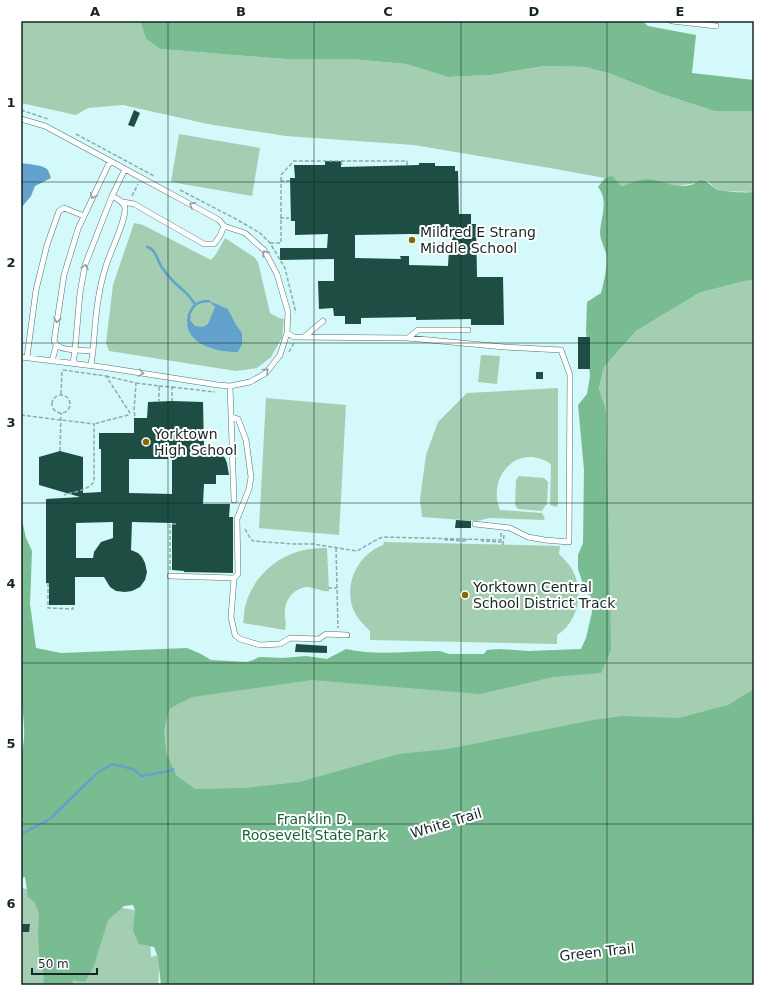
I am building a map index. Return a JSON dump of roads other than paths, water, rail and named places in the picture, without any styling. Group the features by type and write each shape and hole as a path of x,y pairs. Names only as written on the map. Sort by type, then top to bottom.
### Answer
{"lane":[{"path":"672,21 716,26"},
{"path":"21,119 45,126 110,160 219,220 224,226 245,233 264,250 277,274 288,312 287,333 280,355 266,373 250,382 230,386 199,383 102,367 24,357 36,290 47,245 60,211 64,208 84,216"},
{"path":"52,361 56,346 54,341 64,275 78,229 110,160"},
{"path":"73,363 80,293 85,265 112,196 125,169"},
{"path":"112,196 123,202 134,204 204,244 214,244 220,236 224,226"},
{"path":"91,366 95,325 104,270 124,217 125,207 123,202"},
{"path":"304,338 323,321"},
{"path":"408,338 418,330 468,330"},
{"path":"287,333 294,337 304,338 408,338 504,347 561,350 570,375 569,542 528,537 510,528 475,524"},
{"path":"56,346 60,348 93,351"},
{"path":"230,386 234,500"},
{"path":"232,418 238,418 246,440 251,477 250,490 237,519 238,574 234,578 231,618 236,635 240,639 260,645 280,644 290,638 319,639 326,634 347,635"},
{"path":"170,576 234,578"}],"water":[{"path":"21,163 45,168 48,170 51,178 35,186 31,196 21,208"},
{"path":"209,301 228,309 242,333 242,344 238,352 229,352 211,348 195,339 190,333 187,324 188,314 191,316 190,320 195,326 203,327 208,324 215,307"}],"waterway":[{"path":"147,247 153,250 165,272 195,304"},
{"path":"189,315 196,304 209,301"},
{"path":"21,834 50,819 97,773 112,764 133,769 142,776 173,769"}],"place":[{"name":"Mildred E Strang Middle School","path":"412,240"},
{"name":"Yorktown High School","path":"146,442"},
{"name":"Yorktown Central School District Track","path":"465,595"}],"park label":[{"name":"Franklin D. Roosevelt State Park","path":"314,828"}]}
